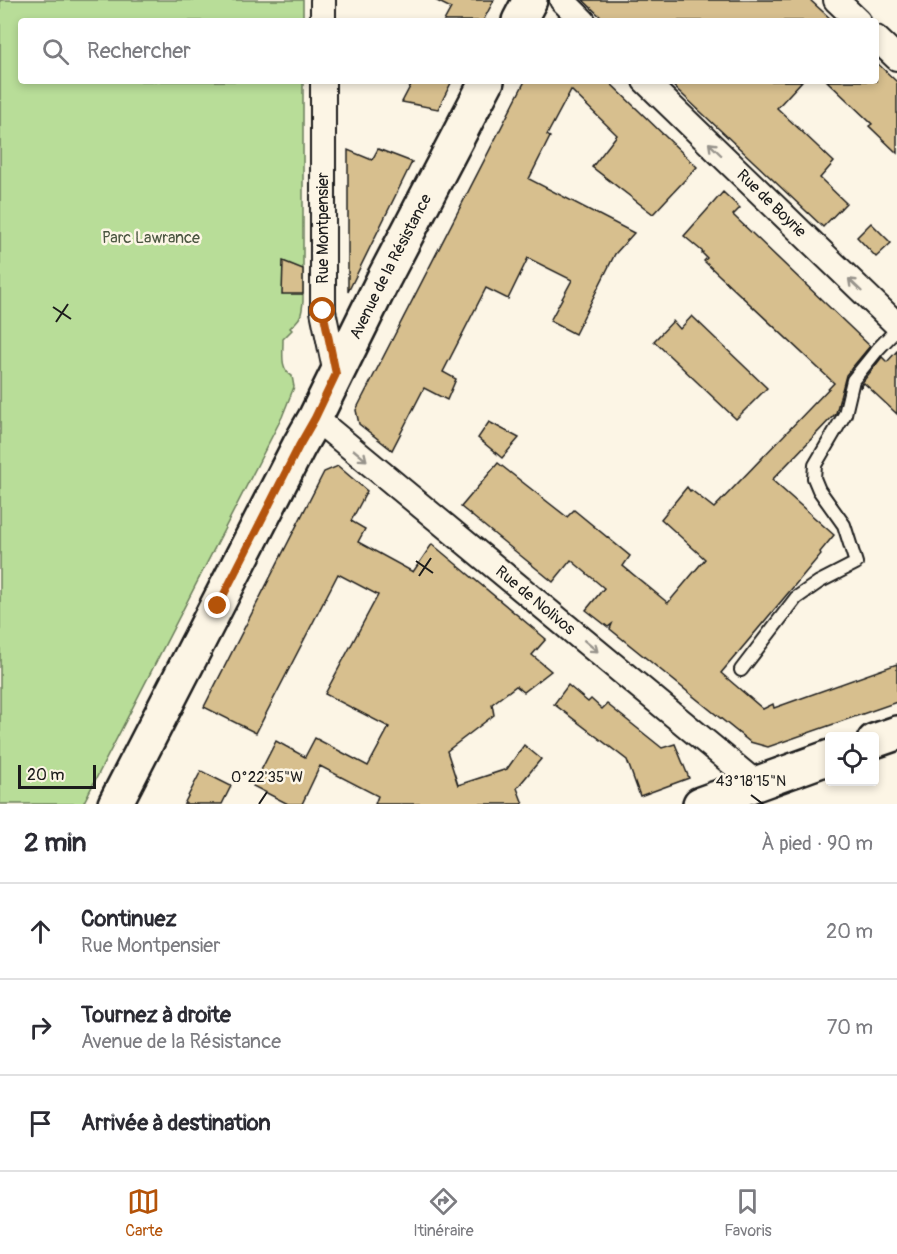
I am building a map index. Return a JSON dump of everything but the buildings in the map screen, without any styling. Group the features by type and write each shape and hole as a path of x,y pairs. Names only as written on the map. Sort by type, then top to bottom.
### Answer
{"street":[{"path":"322,0 323,18"},
{"path":"521,18 530,0"},
{"path":"561,0 580,18"},
{"path":"836,0 855,18"},
{"path":"879,41 897,58"},
{"name":"Rue Montpensier","path":"323,84 323,311 336,374"},
{"name":"Avenue de la Résistance","path":"116,804 485,84"},
{"name":"Rue de Boyrie","path":"648,84 897,327"},
{"name":"Rue de Nolivos","path":"315,418 757,784"},
{"path":"879,739 897,733"},
{"path":"700,804 825,760"}],"lane":[{"path":"741,670 796,598 819,582 856,563 844,525 819,490 814,478 815,465 845,414 853,380 897,327"}],"green space":[{"name":"Parc Lawrance","path":"0,0 303,0 303,18 18,18 18,84 303,84 303,302 299,318 283,339 284,366 292,376 294,387 282,417 83,804 0,804"}],"route":[{"path":"218,606 336,374 323,311"}]}
